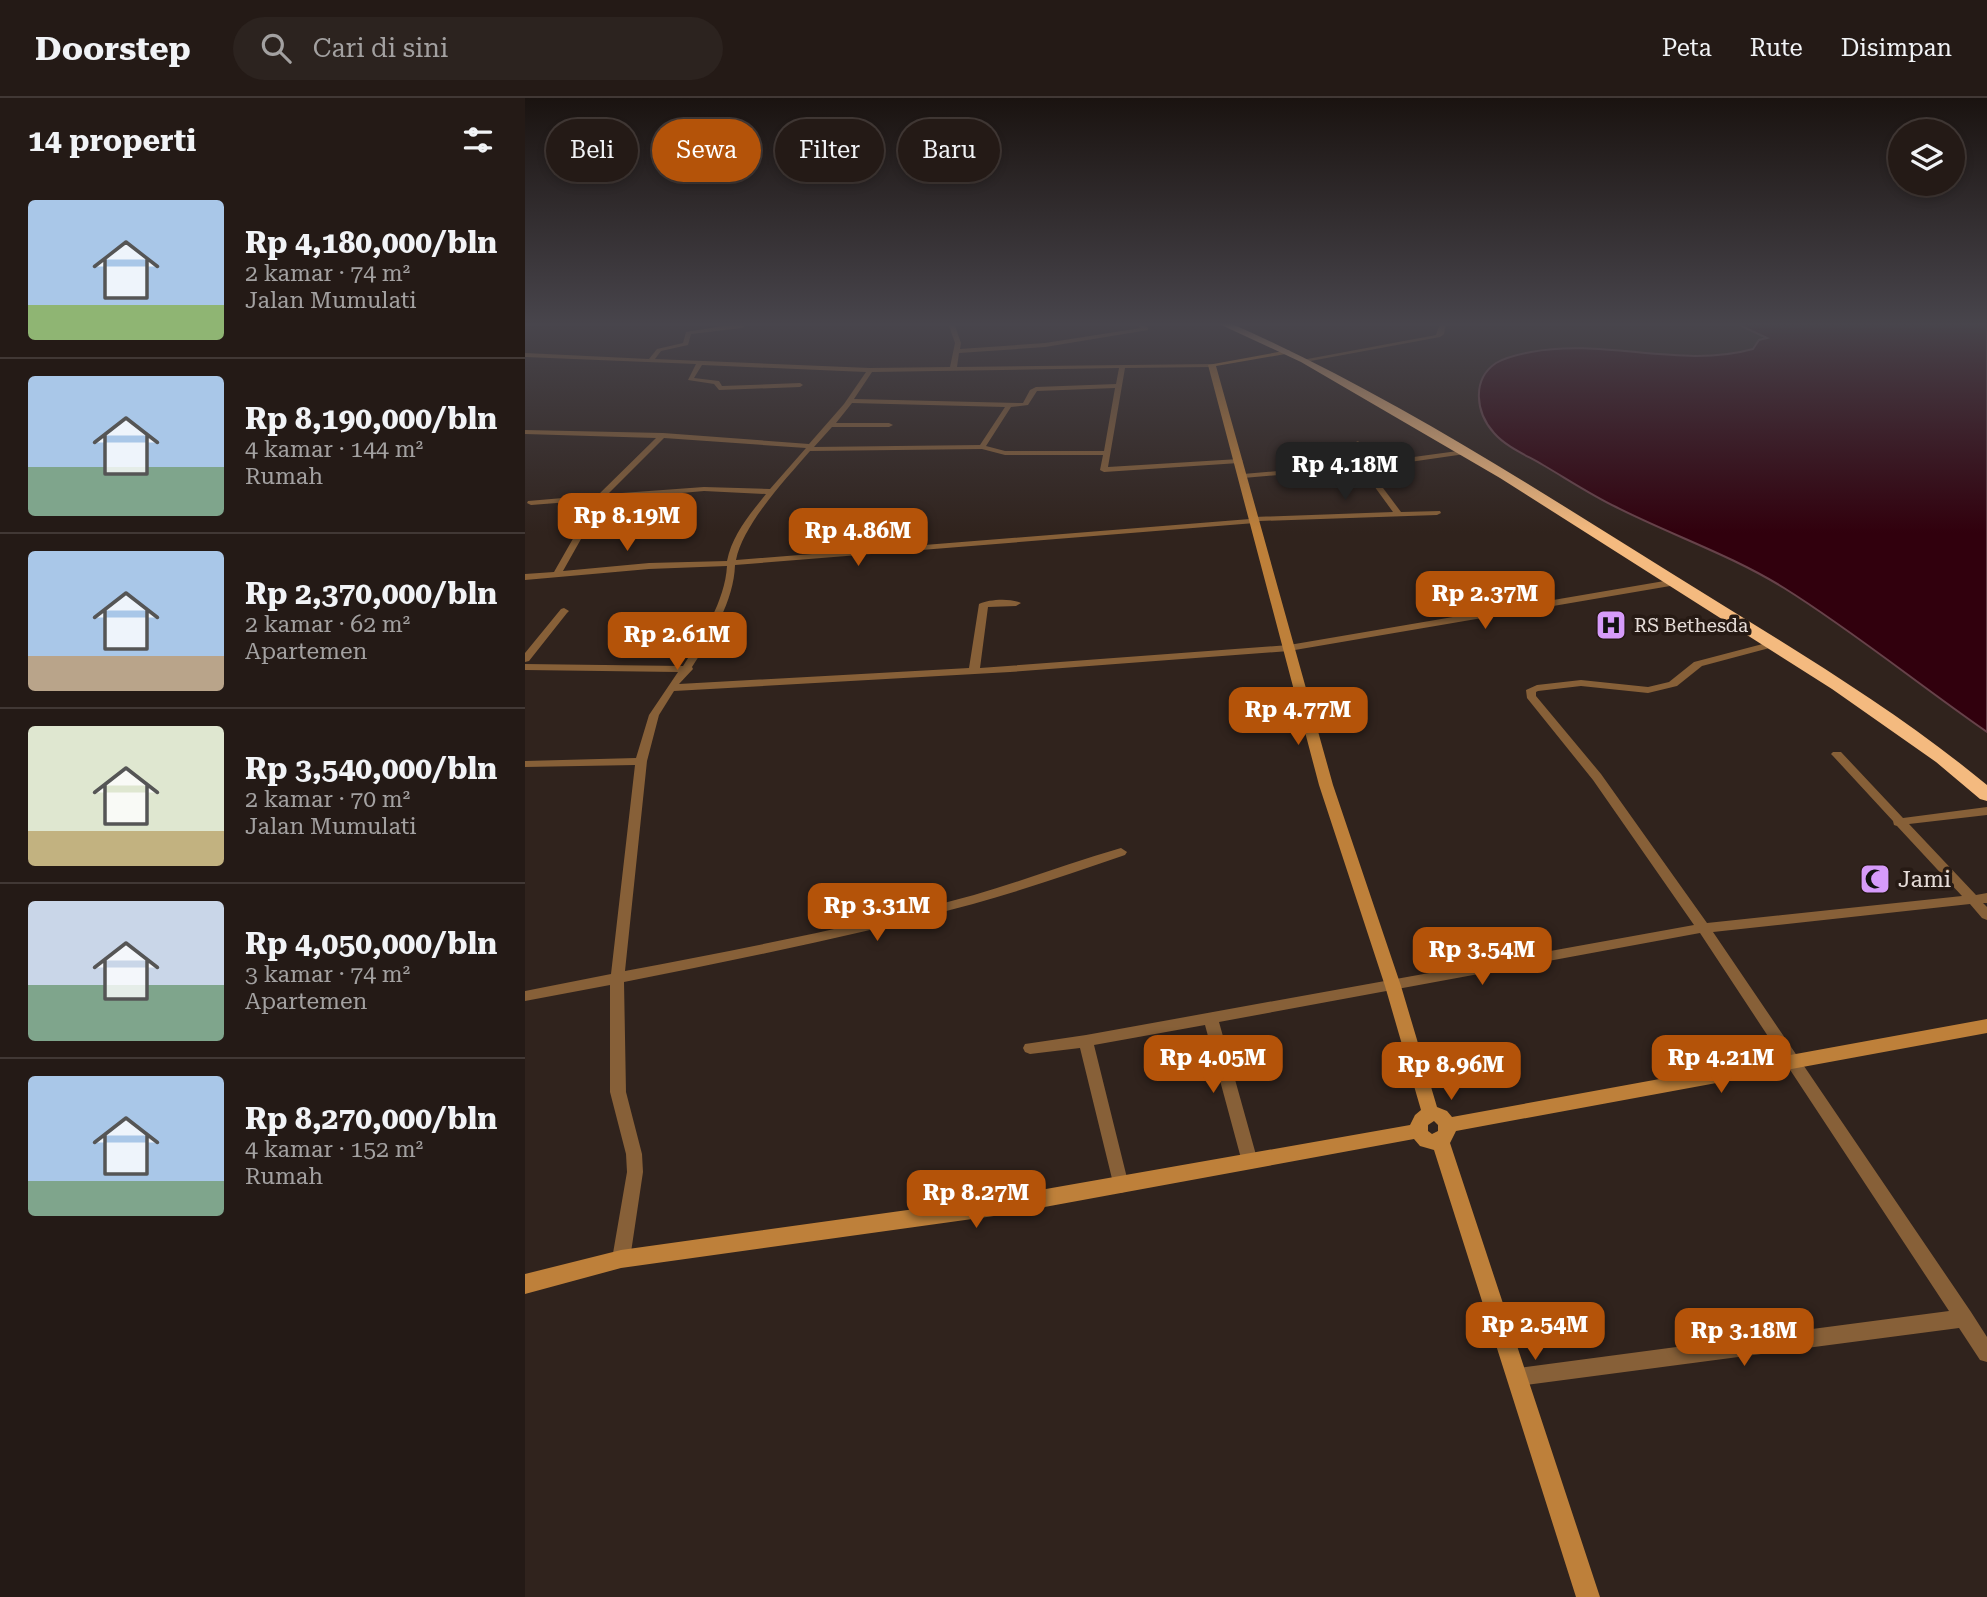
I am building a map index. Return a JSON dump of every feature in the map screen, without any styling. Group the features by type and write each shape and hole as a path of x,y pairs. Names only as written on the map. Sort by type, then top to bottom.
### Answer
{"highway":[{"path":"1362,393 1465,452 1774,644 1943,758 1987,795"}],"street":[{"path":"621,1259 635,1172 634,1154 621,1111 618,1083 617,978 641,761 654,715 671,688 688,669 730,582 732,550 737,541 773,492 855,393"},
{"path":"850,401 1024,405 1031,393"},
{"path":"1116,393 1104,468 1106,471 1239,461"},
{"path":"1220,393 1326,785 1393,986 1431,1115"},
{"path":"982,447 1009,405"},
{"path":"830,425 889,425"},
{"path":"525,432 663,435 810,447 982,447 1006,453 1108,453"},
{"path":"557,574 600,498 663,435"},
{"path":"1358,443 1376,465"},
{"path":"1243,476 1376,465 1465,452"},
{"path":"1363,466 1399,515"},
{"path":"531,503 704,489 773,492"},
{"path":"525,577 649,566 731,563 1254,520 1437,513"},
{"path":"671,688 974,671 1289,648 1676,582"},
{"path":"974,671 984,604 1016,603"},
{"path":"525,659 564,611"},
{"path":"1774,644 1697,664 1673,684 1648,690 1581,683 1531,690 1533,699 1597,777 1703,928 1987,1353"},
{"path":"525,667 688,669"},
{"path":"1837,754 1898,821 1979,899 1987,915"},
{"path":"525,764 641,761"},
{"path":"1898,821 1987,811"},
{"path":"525,996 878,925 996,895 1121,852"},
{"path":"1030,1048 1211,1019 1703,928 1979,899"},
{"path":"1211,1019 1250,1162"},
{"path":"1418,1131 1427,1139 1444,1133 1793,1062 1987,1026"},
{"path":"1086,1041 1121,1186"},
{"path":"1418,1131 1421,1118 1431,1115 1444,1120 1444,1133 1588,1597"},
{"path":"525,1284 621,1259 1001,1206 1418,1131"},
{"path":"1518,1377 1965,1318"}],"shaded area":[{"path":"1479,393 1987,393 1987,732 1835,622 1764,576 1607,502 1517,451 1488,425 1480,407"}],"place":[{"name":"RS Bethesda","path":"1611,625"},
{"name":"Jami","path":"1875,879"}]}
